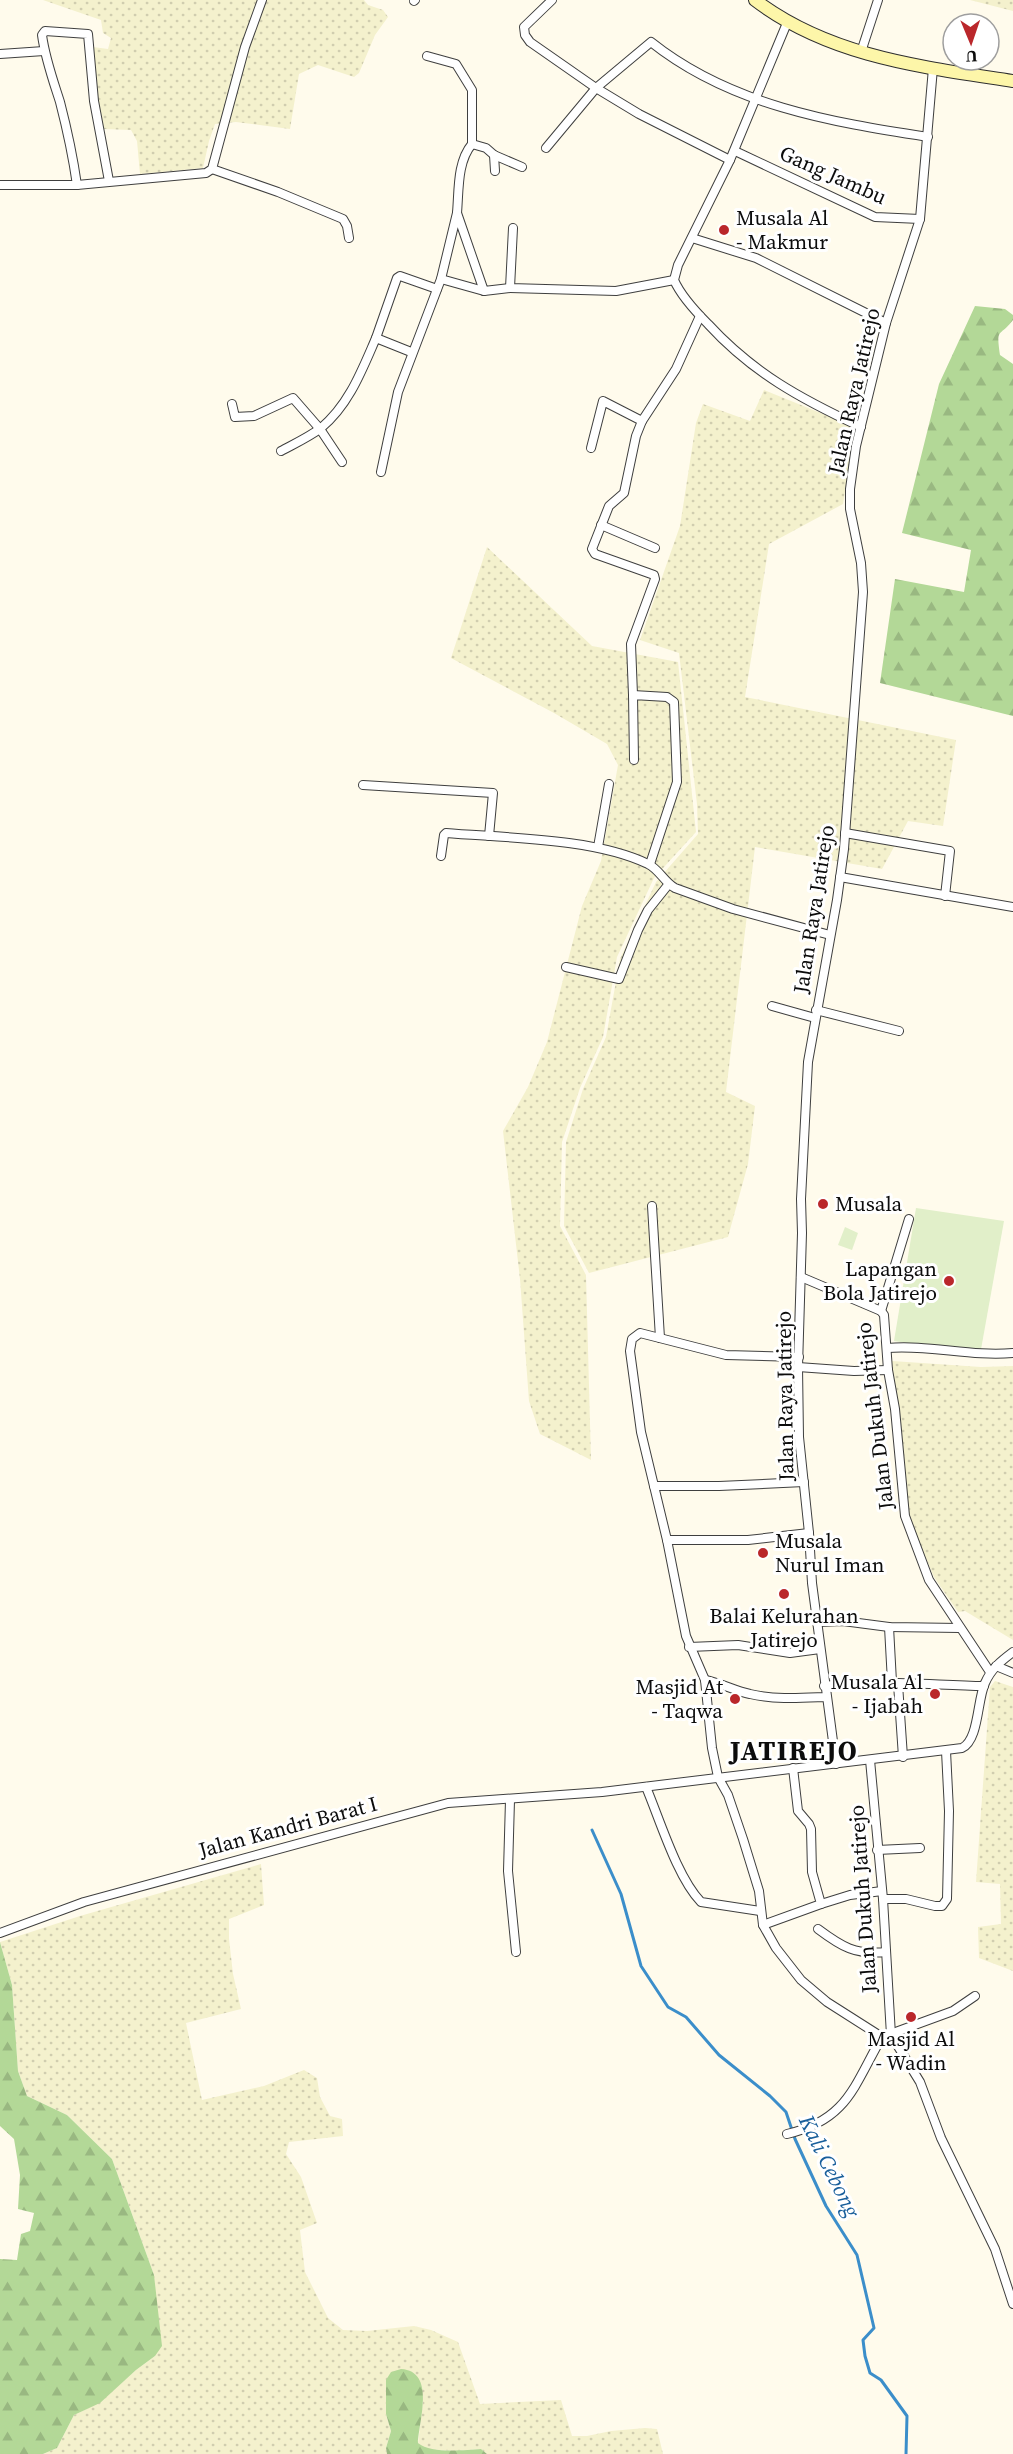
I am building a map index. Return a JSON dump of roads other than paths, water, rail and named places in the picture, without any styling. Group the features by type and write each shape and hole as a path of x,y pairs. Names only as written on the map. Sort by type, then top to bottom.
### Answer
{"main road":[{"path":"755,0 787,23 827,41 861,52 933,68 1013,81"}],"street":[{"path":"0,185 77,185 196,175 212,169 244,47 262,0"},
{"path":"552,0 526,24 525,35 530,42 596,88 639,114 730,160"},
{"path":"861,52 878,0"},
{"path":"674,280 678,265 735,151 787,23"},
{"path":"77,185 74,160 63,115 44,51 42,34 45,31 88,34 94,101 110,182"},
{"path":"546,148 596,88 651,42 694,72 756,100 868,128 928,137"},
{"path":"0,54 44,51"},
{"path":"381,472 398,392 411,352 441,279 457,213 462,161 472,144 472,90 469,82 456,64 428,56"},
{"name":"Jalan Raya Jatirejo","path":"836,1764 824,1686 799,1437 801,1199 804,1126 808,1062 840,877 845,833 863,592 861,563 850,509 849,489 861,427 886,324 920,219 933,68"},
{"path":"472,144 486,148 494,155 522,167"},
{"name":"Gang Jambu","path":"735,151 875,217 920,219"},
{"path":"494,155 495,171"},
{"path":"212,169 278,192 343,219 348,226 349,238"},
{"path":"457,213 484,291"},
{"path":"510,288 513,228"},
{"path":"692,238 756,258 886,324"},
{"path":"280,451 320,429 339,411 361,373 397,278 400,276 437,289"},
{"path":"441,279 484,291 510,288 616,291 674,280"},
{"path":"674,280 700,316 744,360 783,388 861,427"},
{"path":"634,760 632,644 655,579 654,575 592,552 609,506 624,493 636,436 642,421 676,369 700,316"},
{"path":"376,338 411,352"},
{"path":"232,404 236,417 246,417 293,398 320,429 342,462"},
{"path":"591,448 603,401 642,421"},
{"path":"601,525 656,548"},
{"path":"633,695 667,697 674,702 677,782 650,864"},
{"path":"597,847 609,784"},
{"path":"363,785 493,793 489,836"},
{"path":"441,856 446,833 597,847 650,864 668,885 733,909 830,935"},
{"path":"845,833 950,851 945,896"},
{"path":"840,877 1013,907"},
{"path":"566,967 619,979 627,954 643,920 668,885"},
{"path":"772,1006 900,1031"},
{"path":"652,1206 660,1338"},
{"path":"881,1311 909,1219"},
{"name":"Jalan Dukuh Jatirejo","path":"801,1276 881,1311 886,1320 888,1370 904,1516 929,1581 960,1628 993,1669"},
{"name":"Jalan Dukuh Jatirejo","path":"888,1370 854,1371 726,1354 640,1333 632,1339 630,1351 641,1432 667,1540 674,1585 689,1647 705,1680 712,1748 718,1777 728,1795 744,1839 759,1892 763,1925 776,1948 801,1980 827,2002 886,2036 920,2082 941,2138 995,2249 1013,2304"},
{"path":"887,1348 902,1346 940,1351 1013,1353"},
{"path":"654,1486 804,1482"},
{"path":"667,1540 759,1539 809,1533"},
{"path":"818,1622 843,1621 889,1627 960,1628"},
{"path":"889,1627 903,1757"},
{"path":"689,1647 738,1645 790,1653 820,1649"},
{"path":"760,1911 701,1902 681,1872 646,1787 962,1748 970,1742 984,1686 993,1669 1013,1652"},
{"path":"993,1669 1013,1673"},
{"path":"705,1680 721,1683 748,1694 779,1699 826,1697"},
{"path":"824,1686 852,1682 984,1686"},
{"path":"763,1925 850,1894 882,1895 942,1906 947,1899 949,1811 946,1751"},
{"name":"Jalan Dukuh Jatirejo","path":"870,1760 886,1952 886,2036"},
{"path":"793,1768 798,1811 811,1829 812,1872 821,1904"},
{"name":"Jalan Kandri Barat I","path":"0,1934 84,1902 448,1803 598,1793 646,1787"},
{"path":"510,1800 508,1871 516,1952"},
{"path":"877,1850 920,1848"},
{"path":"818,1929 852,1951 869,1954 886,1952"},
{"path":"787,2134 834,2114 847,2101 886,2036 952,2011 975,1996"}],"waterway":[{"name":"Kali Cebong","path":"592,1830 621,1894 641,1966 668,2007 686,2017 719,2055 770,2096 786,2112 795,2139 826,2206 857,2255 874,2328 863,2340 865,2356 870,2373 881,2380 907,2416 906,2454"}],"place":[{"name":"Musala Al - Makmur","path":"724,230"},
{"name":"Musala","path":"823,1204"},
{"name":"Lapangan Bola Jatirejo","path":"949,1281"},
{"name":"Musala Nurul Iman","path":"763,1553"},
{"name":"Balai Kelurahan Jatirejo","path":"784,1594"},
{"name":"Musala Al - Ijabah","path":"935,1694"},
{"name":"Masjid At - Taqwa","path":"735,1699"},
{"name":"Masjid Al - Wadin","path":"911,2017"}],"district":[{"name":"JATIREJO","path":"794,1751"}]}
